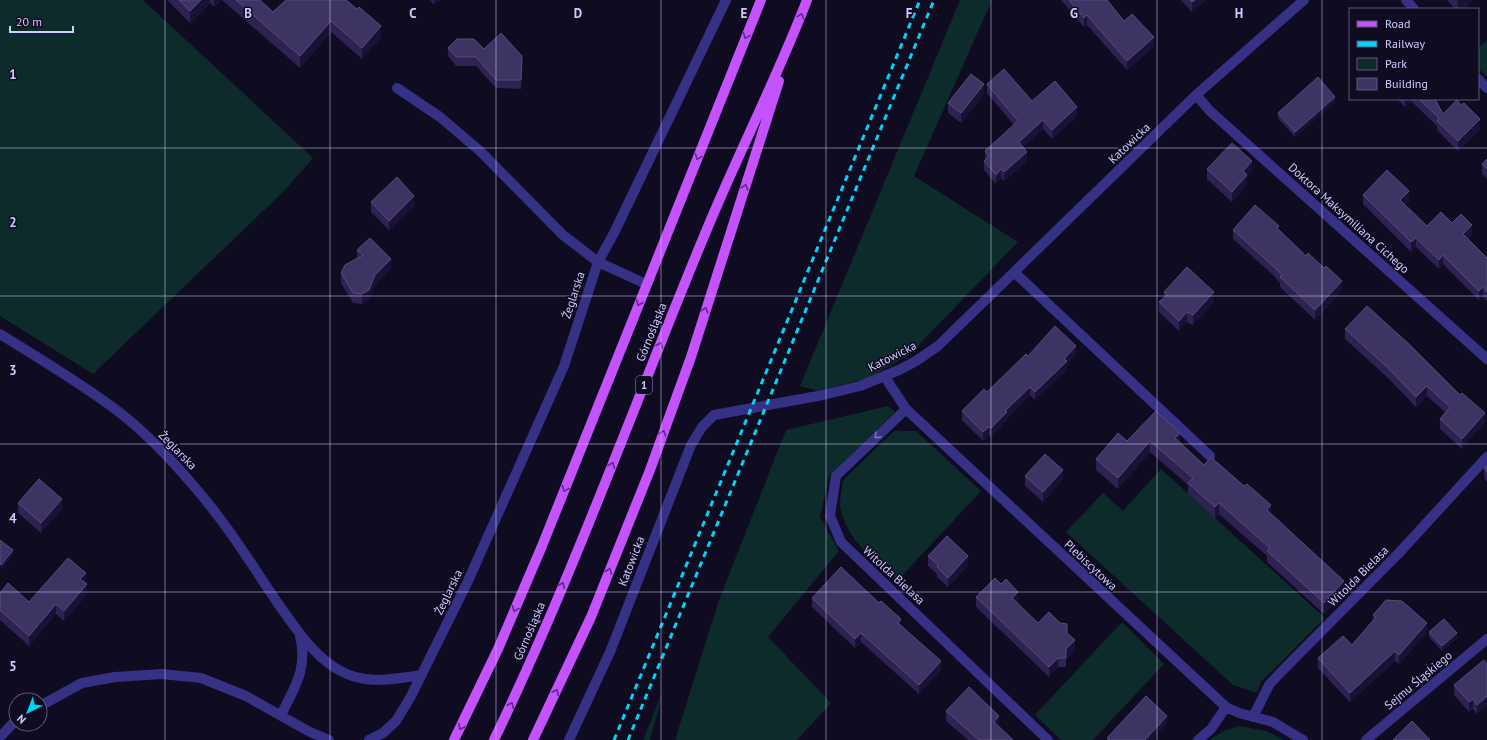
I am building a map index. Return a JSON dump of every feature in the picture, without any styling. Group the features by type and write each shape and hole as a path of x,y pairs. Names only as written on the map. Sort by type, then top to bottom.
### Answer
{"main road":[{"name":"Górnośląska","path":"454,740 485,676 531,572 761,0"},
{"name":"Górnośląska","path":"494,740 520,687 576,553 707,228 795,31 807,0"},
{"path":"533,740 591,617 650,470 691,357 795,31"}],"street":[{"name":"Żeglarska","path":"0,334 76,382 119,412 157,446 193,485 220,520 300,635 320,657 337,670 356,678 375,682 422,675 468,581 564,366 598,262 614,233 726,0"},
{"name":"Katowicka","path":"569,740 610,652 691,445 702,426 714,415 721,412 823,395 848,389 885,377 916,361 938,346 1015,273 1196,95 1304,0"},
{"path":"1406,0 1413,8"},
{"path":"1479,80 1487,88"},
{"path":"397,88 440,117 480,151 563,235 598,262 646,284"},
{"name":"Doktora Maksymiliana Cichego","path":"1196,95 1210,111 1487,359"},
{"path":"1015,273 1210,456"},
{"name":"Plebiscytowa","path":"885,377 906,409 1226,707 1253,717 1273,722 1303,740"},
{"name":"Witolda Bielasa","path":"906,409 836,476 830,516 841,542 1048,740"},
{"name":"Witolda Bielasa","path":"1253,717 1270,685 1279,674 1404,548 1487,457"},
{"path":"281,715 298,682 304,653 300,635"},
{"name":"Sejmu Śląskiego","path":"1366,740 1487,639"},
{"path":"48,702 82,683 115,677 162,674 201,678 246,696 308,731 329,740"},
{"path":"369,740 383,734 396,721 422,675"},
{"path":"1198,740 1211,729 1226,707"},
{"path":"0,737 8,728"}],"green space":[{"path":"0,0 143,0 313,158 284,191 93,374 0,316"},
{"path":"960,0 992,0 914,176 1018,242 909,355 868,378 819,391 800,386"},
{"path":"1487,40 1487,77 1479,69 1479,47"},
{"path":"888,406 895,412 829,476 820,517 839,551 768,637 831,703 797,740 675,740 719,600 786,430"},
{"path":"894,431 916,431 981,491 898,580 879,565 854,538 843,517 840,505 843,480"},
{"path":"1161,469 1325,618 1261,682 1257,693 1233,685 1066,532 1103,493 1123,511"},
{"path":"1122,622 1164,664 1093,740 1061,740 1035,715"},
{"path":"664,688 650,740 643,740"},
{"path":"1239,726 1266,731 1284,740 1209,740 1226,730"}],"building":[{"path":"179,0 201,0 190,11"},
{"path":"236,0 260,0 273,12 286,0 346,0 357,9 359,7 381,26 362,48 331,21 300,56"},
{"path":"1069,0 1107,0 1124,21 1132,14 1154,37 1127,61 1087,15 1084,18"},
{"path":"501,33 522,56 521,80 496,80 476,57 456,57 448,48 457,39 474,39 484,49"},
{"path":"1004,69 1032,101 1055,81 1077,107 1052,130 1043,120 1019,142 1027,152 1004,172 1001,169 996,175 984,161 989,156 985,151 1018,121 987,84"},
{"path":"971,74 984,84 961,113 948,103"},
{"path":"1318,77 1335,97 1295,132 1278,113"},
{"path":"1420,100 1436,100 1443,114 1457,100 1461,105 1464,103 1480,119 1458,141 1437,121 1439,118"},
{"path":"1232,143 1252,161 1243,171 1247,175 1232,192 1207,169"},
{"path":"1487,159 1487,169 1482,164"},
{"path":"1387,170 1409,191 1400,200 1427,226 1441,212 1452,223 1461,214 1472,225 1463,234 1487,258 1487,292 1483,287 1479,291 1443,255 1439,260 1416,238 1411,242 1363,195"},
{"path":"397,177 414,196 389,221 371,202"},
{"path":"1255,205 1279,226 1277,228 1306,256 1308,253 1324,268 1326,266 1342,281 1315,310 1280,277 1282,275 1273,266 1233,230"},
{"path":"370,238 391,259 375,275 369,290 362,294 353,293 341,273 345,265 363,255 357,250"},
{"path":"1187,267 1214,292 1193,315 1187,312 1179,321 1159,302 1167,295 1164,292"},
{"path":"1367,306 1410,345 1460,395 1462,393 1485,413 1462,439 1440,419 1450,407 1427,386 1416,397 1388,368 1345,329"},
{"path":"1055,326 1076,346 1064,359 1067,361 1035,392 1030,387 1005,411 1007,412 991,428 989,427 983,432 962,411 984,389 987,392 1026,354 1028,356"},
{"path":"1156,411 1180,433 1175,438 1204,465 1211,457 1244,486 1247,484 1271,505 1267,510 1344,581 1324,603 1267,551 1270,548 1219,503 1215,507 1188,483 1193,478 1150,441 1118,478 1096,459 1118,433 1127,441"},
{"path":"1045,454 1063,470 1043,492 1025,476"},
{"path":"1487,465 1487,472 1484,468"},
{"path":"39,479 62,499 41,523 18,503"},
{"path":"947,536 968,556 948,578 937,567 938,565 928,556"},
{"path":"0,540 13,550 1,565 0,564"},
{"path":"68,558 86,573 80,579 87,584 64,611 56,604 29,636 0,610 0,593 8,583 29,602"},
{"path":"841,567 879,603 881,601 901,619 898,623 941,661 919,685 861,633 855,639 812,598"},
{"path":"995,578 1001,584 1006,579 1018,592 1012,598 1038,623 1049,612 1060,623 1067,624 1067,633 1075,640 1066,649 1066,658 1058,658 1049,667 976,597"},
{"path":"1386,600 1402,601 1427,623 1399,655 1395,651 1350,693 1318,658 1343,636 1352,645 1376,617 1373,615"},
{"path":"1444,619 1457,633 1442,646 1429,632"},
{"path":"1484,660 1487,664 1487,696 1477,705 1473,699 1469,702 1454,685"},
{"path":"969,687 999,716 994,722 1013,740 979,740 946,711"},
{"path":"1146,696 1167,716 1145,740 1109,740 1107,738"},
{"path":"1412,721 1430,740 1393,740"}],"railway":[{"path":"614,740 920,0"},
{"path":"628,740 934,0"}]}
